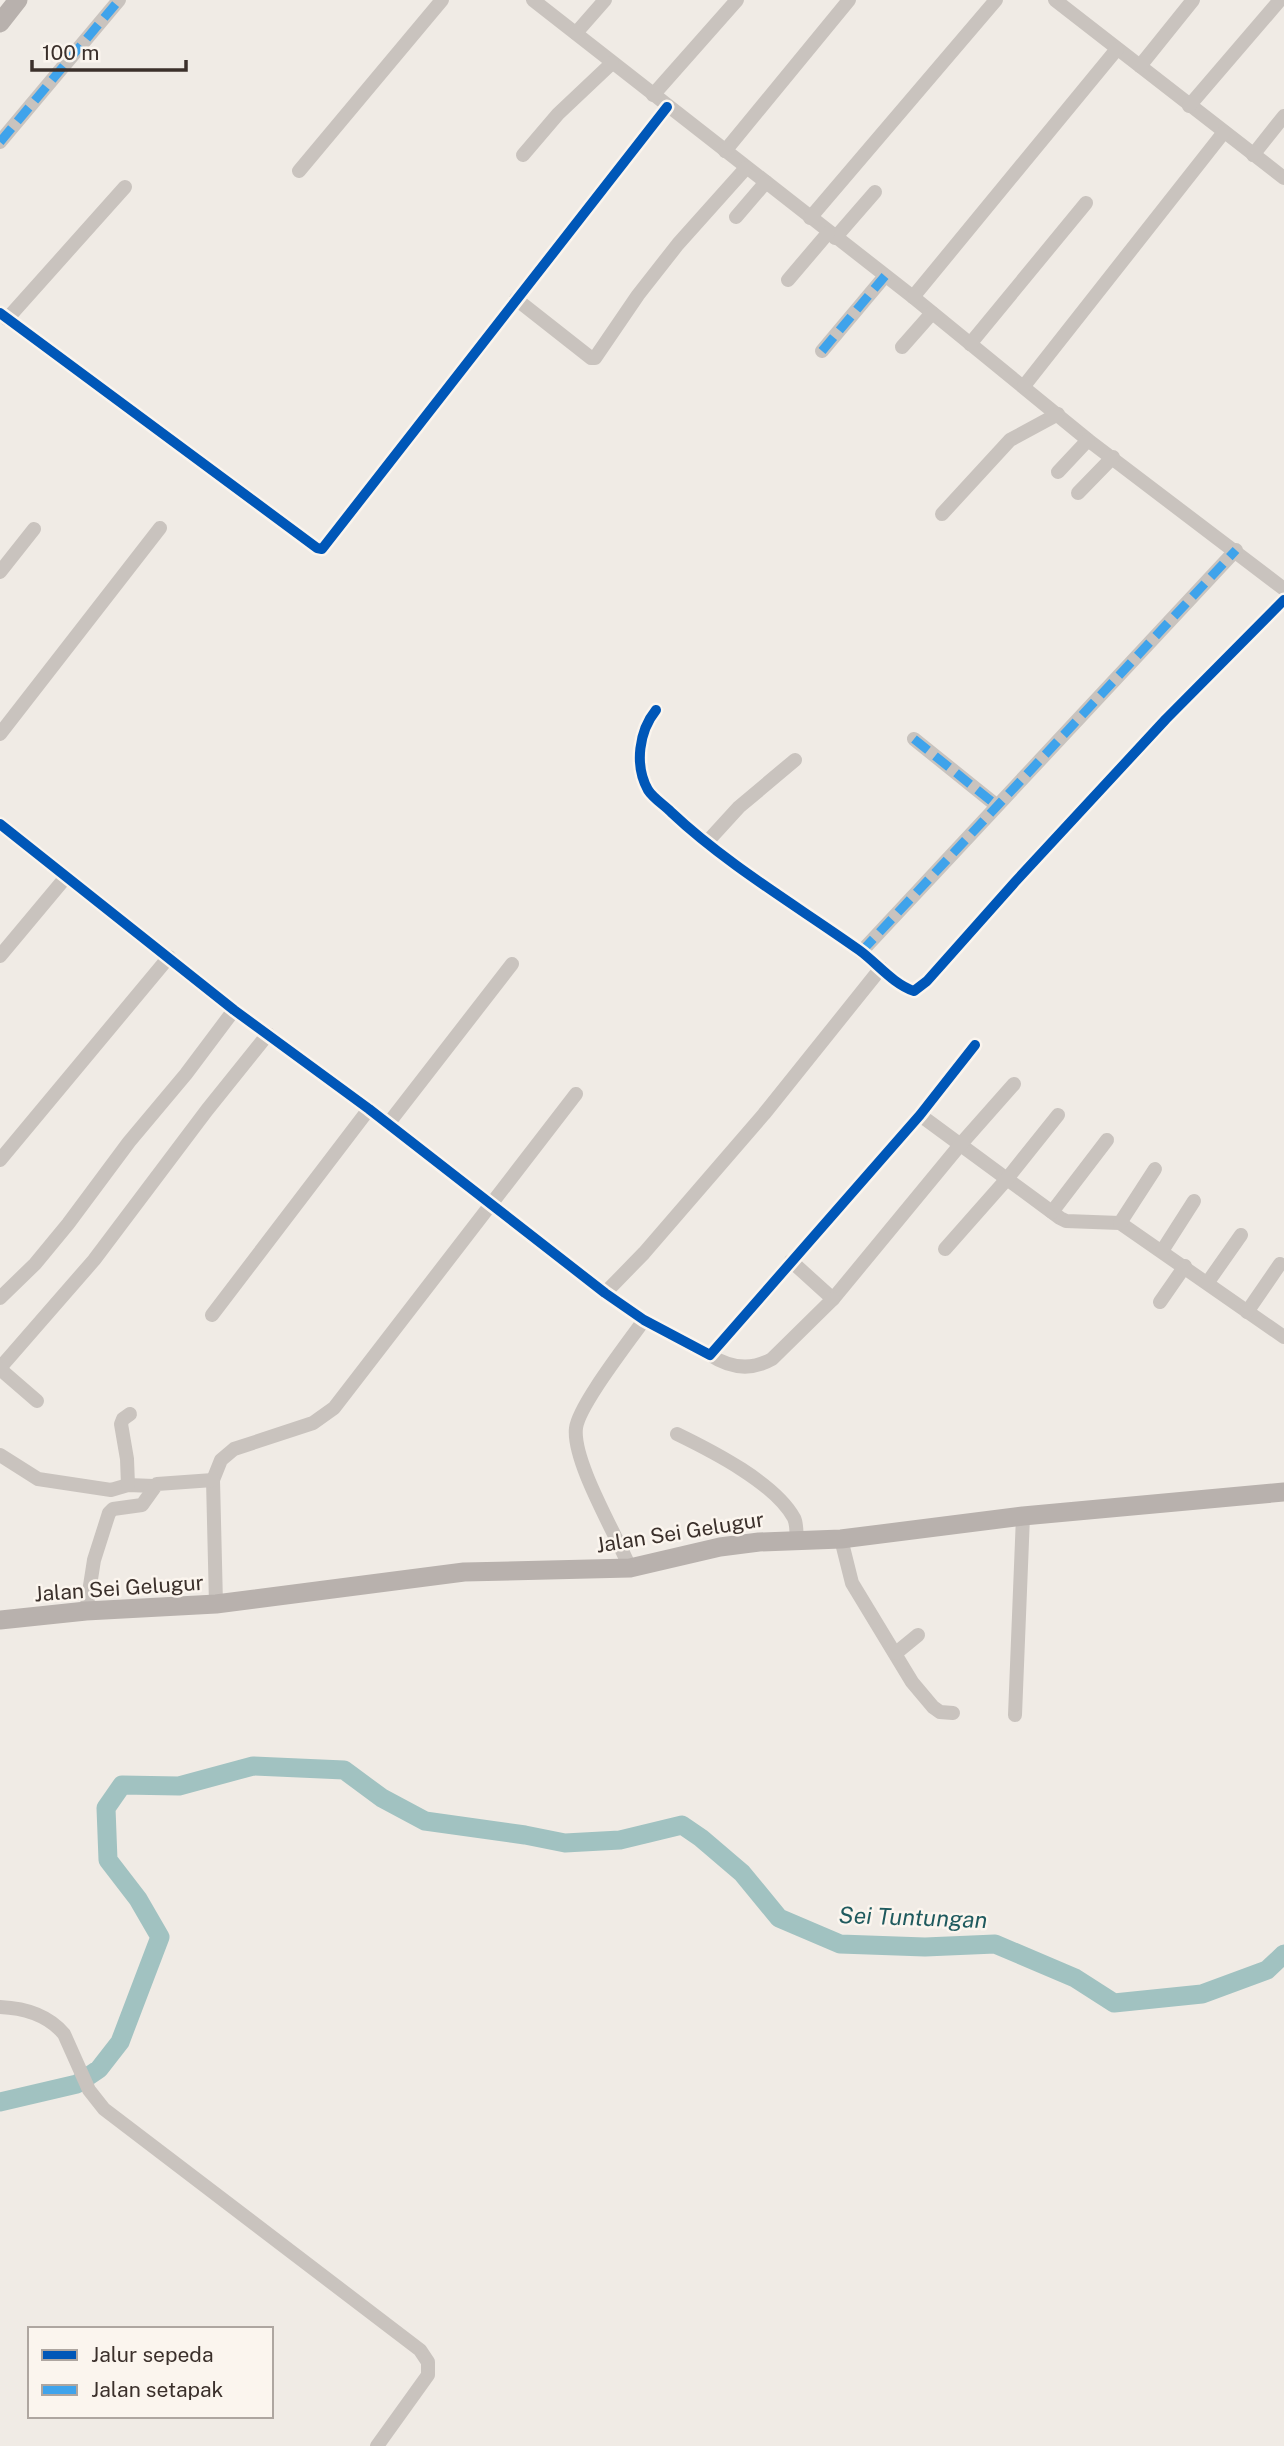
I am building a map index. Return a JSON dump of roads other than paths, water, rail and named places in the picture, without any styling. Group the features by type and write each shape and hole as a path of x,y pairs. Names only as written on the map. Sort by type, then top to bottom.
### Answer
{"main road":[{"path":"0,23 18,0"},
{"name":"Jalan Sei Gelugur","path":"0,1620 86,1611 216,1604 464,1572 630,1568 720,1547 797,1539 841,1539 1023,1516 1284,1492"}],"street":[{"path":"0,142 119,0"},
{"path":"299,171 442,0"},
{"path":"533,0 913,297 1088,440 1284,589"},
{"path":"576,33 605,0"},
{"path":"653,95 737,0"},
{"path":"725,151 849,0"},
{"path":"810,218 996,0"},
{"path":"1055,0 1284,178"},
{"path":"1140,66 1193,0"},
{"path":"1189,106 1280,0"},
{"path":"913,297 1117,49"},
{"path":"523,155 558,114 612,63"},
{"path":"125,187 4,316 321,549 667,107"},
{"path":"1254,155 1284,116"},
{"path":"1024,386 1224,132"},
{"path":"516,299 594,358 678,244 746,168"},
{"path":"736,217 766,182"},
{"path":"788,281 875,192"},
{"path":"970,344 1086,202"},
{"path":"822,351 885,276"},
{"path":"902,347 932,313"},
{"path":"942,514 1010,440 1058,414"},
{"path":"1058,472 1088,440"},
{"path":"1078,494 1113,457"},
{"path":"0,734 160,528"},
{"path":"0,572 34,529"},
{"path":"860,952 1236,550"},
{"path":"656,710 645,725 641,746 640,765 647,789 690,830 914,991 919,989 1166,719 1284,600"},
{"path":"914,739 996,805"},
{"path":"706,842 738,807 794,760"},
{"path":"0,824 234,1010 369,1109 605,1293 644,1320 723,1364 762,1364 772,1359 834,1299 960,1145 1014,1084"},
{"path":"0,956 66,877"},
{"path":"0,1160 169,957"},
{"path":"388,1124 512,964"},
{"path":"605,1293 645,1253 764,1114 881,968"},
{"path":"0,1298 35,1264 234,1010"},
{"path":"37,1401 0,1368 94,1260 268,1034"},
{"path":"710,1355 920,1115 975,1045"},
{"path":"216,1604 213,1480 221,1460 234,1449 313,1423 334,1408 576,1094"},
{"path":"212,1315 369,1109"},
{"path":"920,1115 1066,1221 1120,1223 1284,1337"},
{"path":"944,1249 1006,1180 1058,1115"},
{"path":"1052,1212 1107,1140"},
{"path":"1120,1223 1155,1169"},
{"path":"1162,1251 1194,1201"},
{"path":"1208,1282 1241,1235"},
{"path":"791,1261 834,1299"},
{"path":"1247,1312 1280,1264"},
{"path":"1160,1302 1185,1266"},
{"path":"630,1568 594,1494 580,1455 576,1428 582,1410 644,1320"},
{"path":"128,1485 121,1424 130,1414"},
{"path":"677,1434 739,1467 784,1504 795,1520 797,1539"},
{"path":"0,1455 38,1479 111,1490 128,1485 155,1486 163,1482 213,1480"},
{"path":"86,1611 94,1560 109,1513 113,1508 142,1505 155,1486"},
{"path":"1015,1715 1023,1516"},
{"path":"841,1539 845,1564 852,1583 912,1682 940,1712 953,1713"},
{"path":"895,1653 918,1635"},
{"path":"0,2007 41,2015 59,2027 68,2041 89,2090 104,2109 412,2343 425,2356 428,2375 377,2446"}],"waterway":[{"name":"Sei Tuntungan","path":"0,2102 77,2084 99,2069 120,2042 160,1937 138,1899 108,1860 106,1808 122,1785 179,1786 253,1766 344,1770 382,1798 425,1821 565,1843 620,1840 682,1825 742,1873 779,1918 840,1944 925,1947 995,1944 1075,1978 1114,2003 1202,1994 1267,1970 1284,1954"}]}
